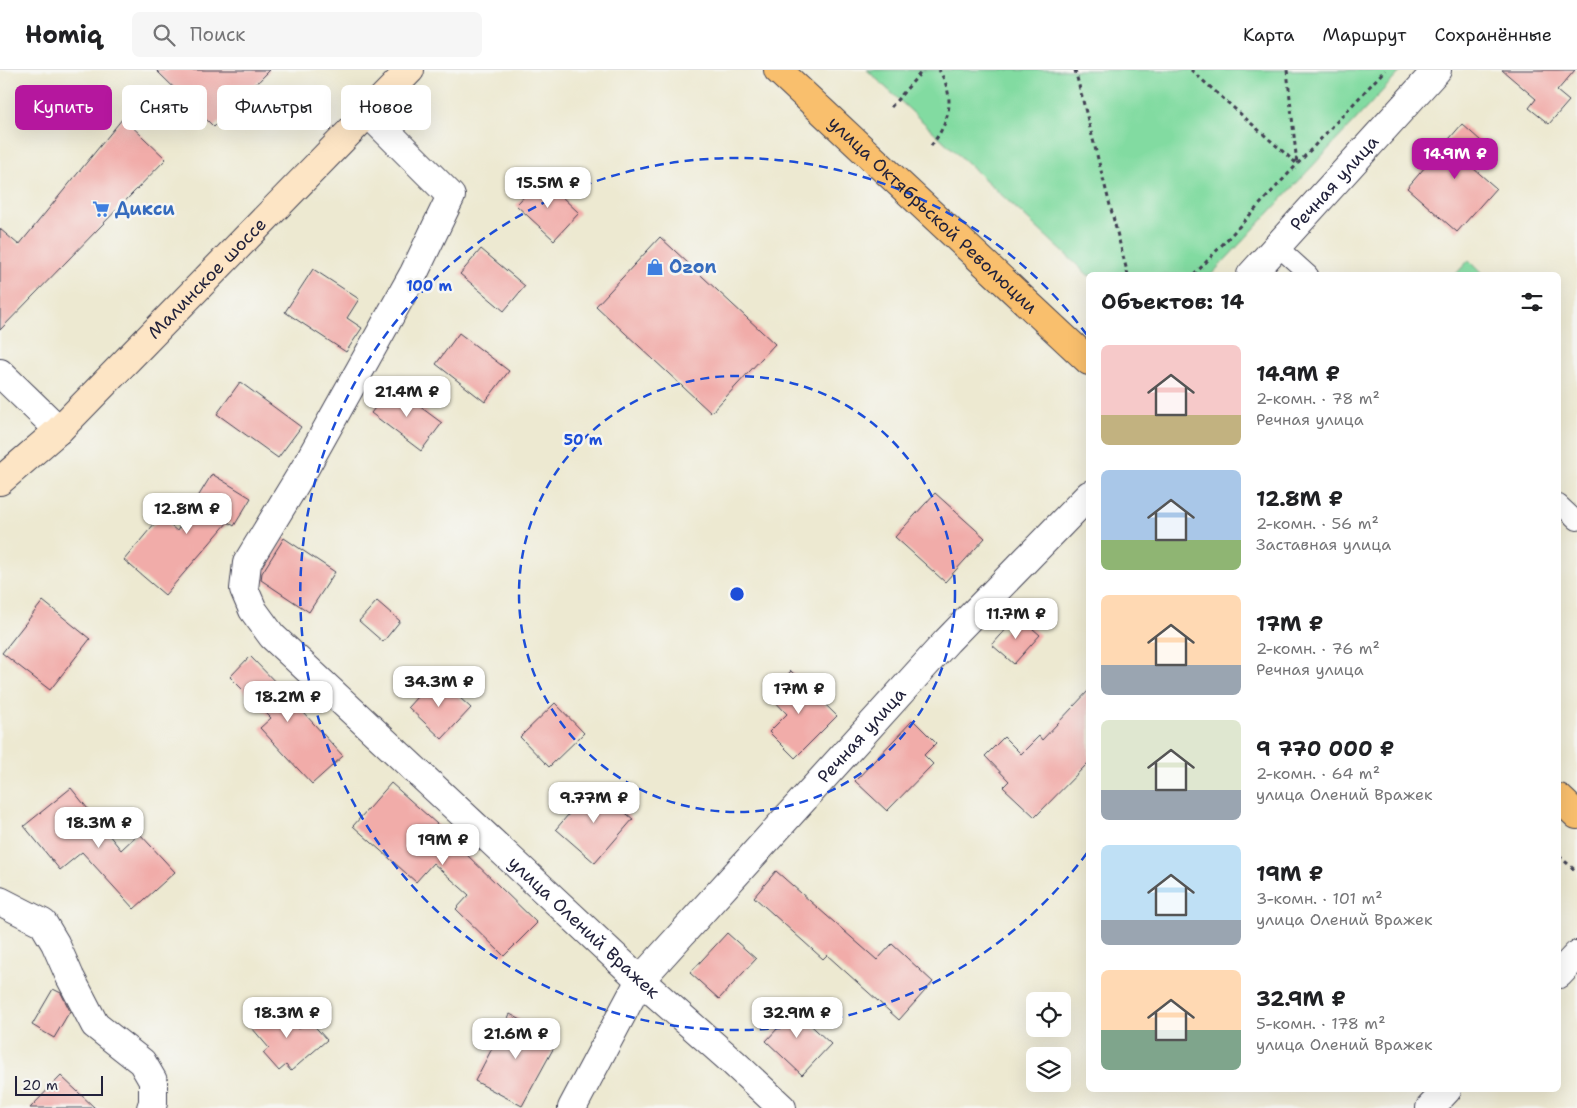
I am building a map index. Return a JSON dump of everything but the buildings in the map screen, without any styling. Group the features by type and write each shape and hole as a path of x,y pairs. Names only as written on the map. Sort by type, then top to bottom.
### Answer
{"main road":[{"name":"Малинское шоссе","path":"396,85 410,70"},
{"name":"улица Октябрьской Революции","path":"778,70 1086,358"},
{"name":"Малинское шоссе","path":"0,481 59,430 353,130"},
{"path":"1561,800 1577,815"}],"street":[{"name":"Речная улица","path":"1254,272 1437,70"},
{"name":"улица Олений Вражек","path":"385,130 451,196 414,273 310,460 247,563 244,589 253,610 272,636 640,980 782,1108"},
{"path":"0,373 59,430"},
{"name":"Речная улица","path":"572,1108 640,980 947,641 1086,498"},
{"path":"0,901 44,923 96,1025 142,1062 153,1081 152,1106"},
{"path":"1561,972 1577,954"},
{"path":"1430,1108 1445,1092"}],"lane":[{"path":"1277,246 1306,272"},
{"path":"1561,506 1577,521"}],"path":[{"path":"890,107 923,70"},
{"path":"931,146 941,133 947,118 949,102 947,86 939,70"},
{"path":"1075,70 1127,272"},
{"path":"1191,70 1297,164"},
{"path":"1287,70 1297,164"},
{"path":"1197,272 1385,70"},
{"path":"1561,858 1577,872"}],"green space":[{"path":"867,70 1402,70 1214,272 1086,273"},
{"path":"1469,260 1481,272 1458,272"}],"place":[{"name":"Дикси","path":"101,209"},
{"name":"Ozon","path":"655,267"}]}
